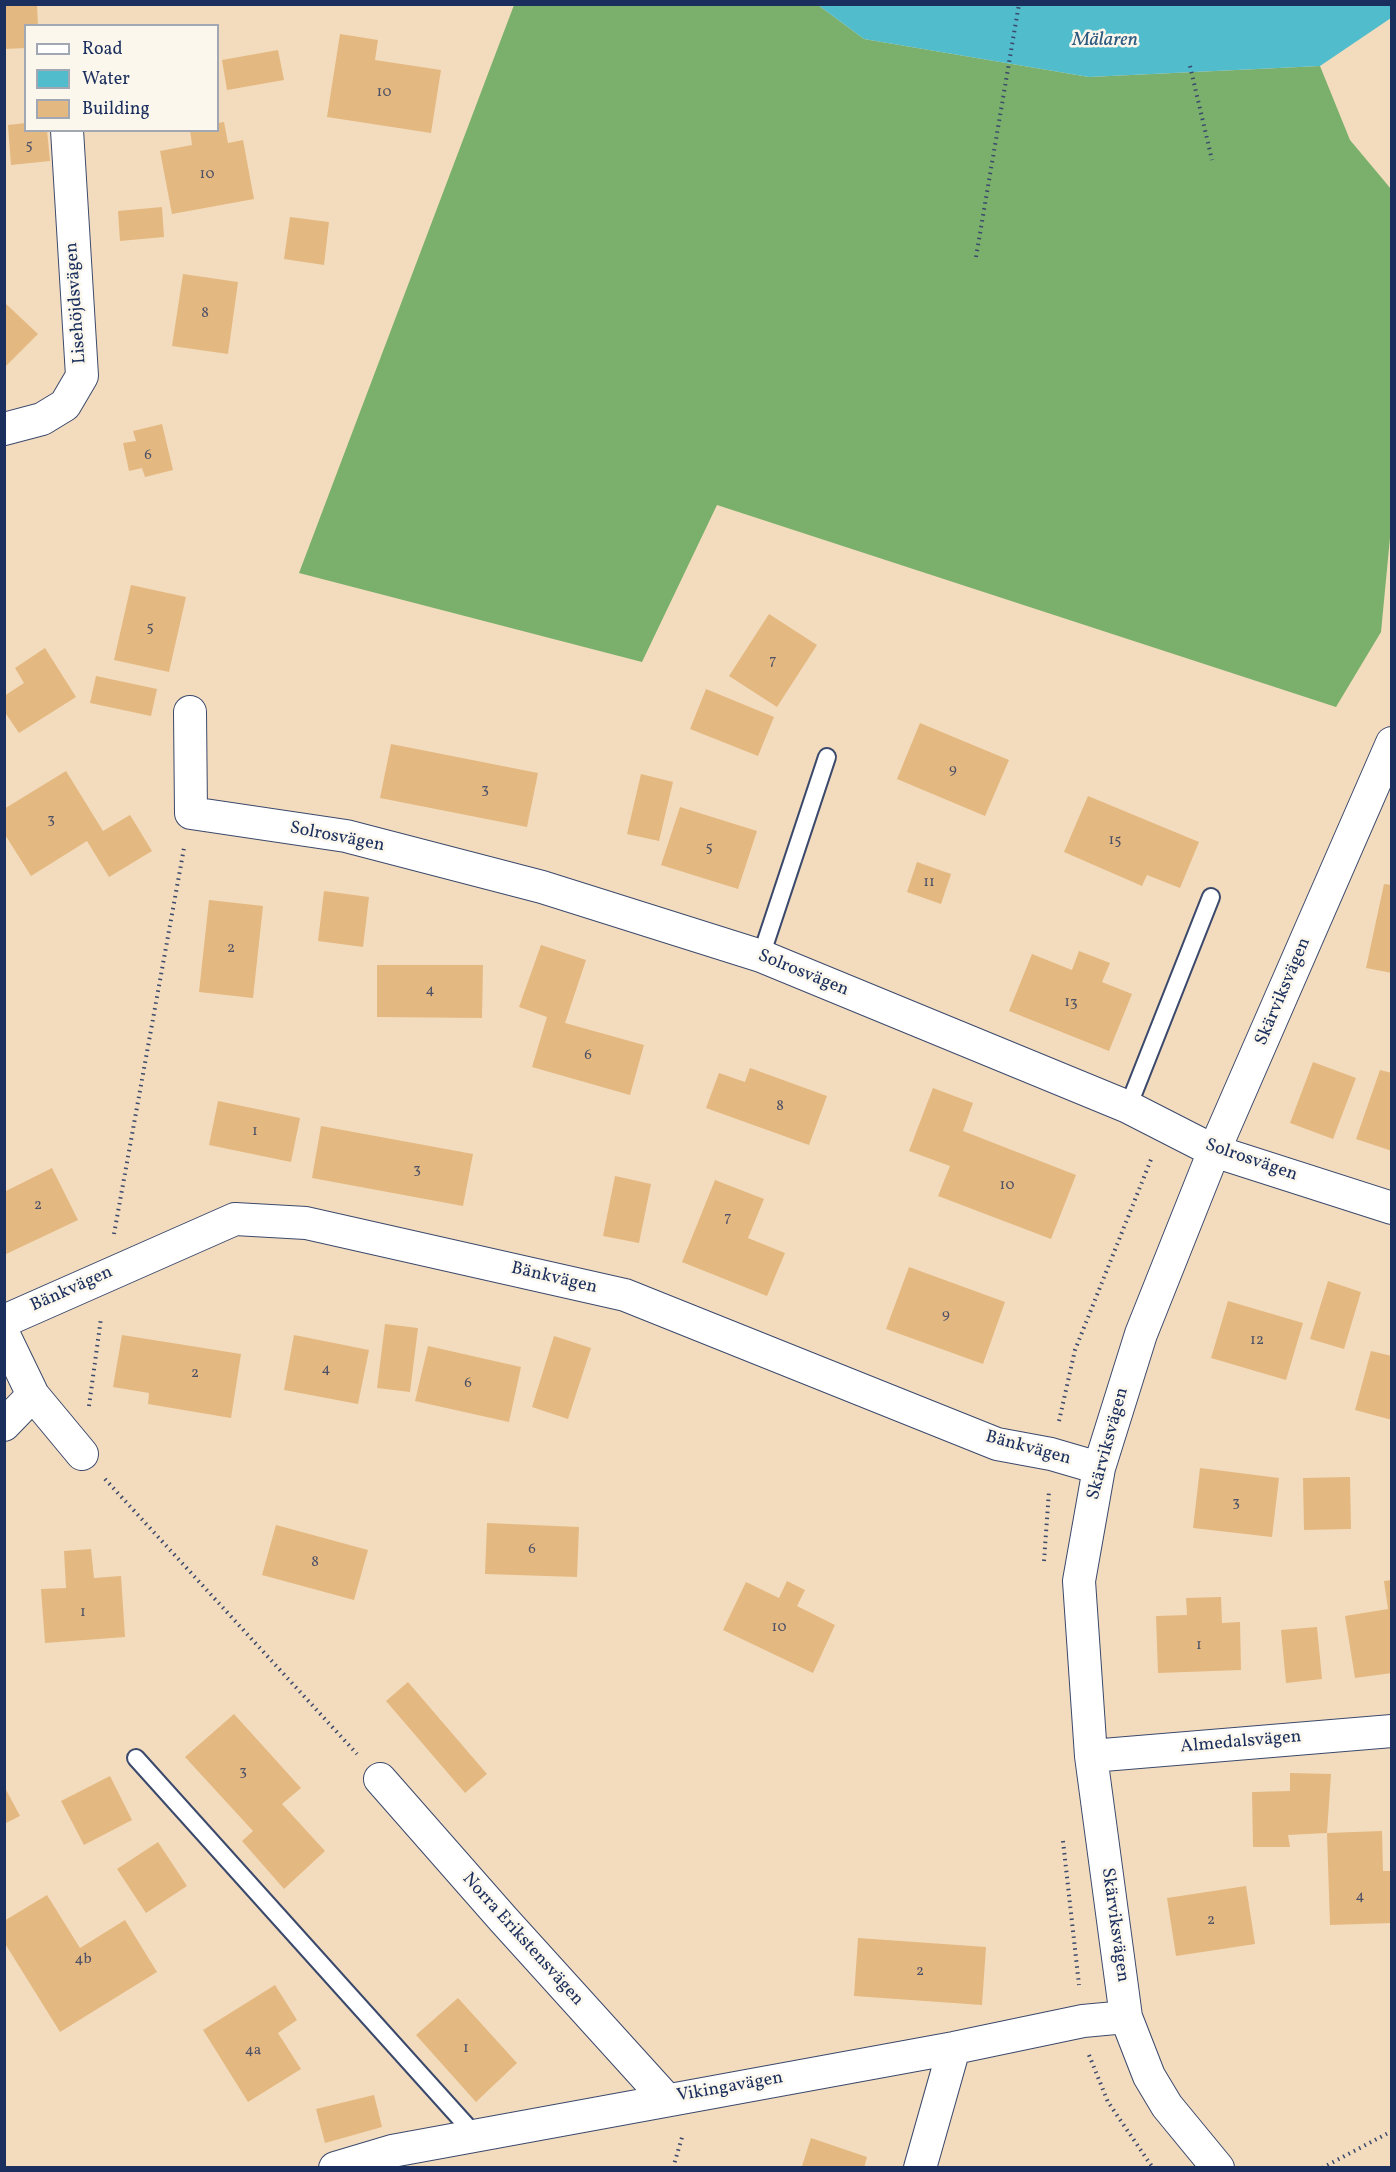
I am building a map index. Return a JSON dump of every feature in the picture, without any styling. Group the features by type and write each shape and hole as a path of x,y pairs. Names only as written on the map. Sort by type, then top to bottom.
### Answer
{"street":[{"name":"Lisehöjdsvägen","path":"4,429 42,419 65,405 82,376 67,132"},
{"path":"190,712 191,813"},
{"name":"Skärviksvägen","path":"1218,2168 1167,2106 1149,2076 1126,2017 1091,1756 1079,1581 1099,1468 1141,1334 1214,1151 1392,742"},
{"name":"Solrosvägen","path":"191,813 346,836 542,888 761,956 1128,1107 1214,1151 1392,1208"},
{"name":"Bänkvägen","path":"4,1321 235,1219 306,1223 625,1295 996,1444 1051,1454 1099,1468"},
{"path":"4,1335 33,1395 82,1454"},
{"path":"4,1425 33,1395"},
{"name":"Almedalsvägen","path":"1091,1756 1392,1731"},
{"name":"Norra Erikstensvägen","path":"380,1779 502,1919 667,2100"},
{"name":"Vikingavägen","path":"336,2168 392,2151 954,2048 1083,2021 1126,2017"},
{"path":"920,2168 954,2048"}],"lane":[{"path":"761,956 827,757"},
{"path":"1128,1107 1210,897"},
{"path":"136,1758 476,2136"}],"path":[{"path":"976,257 1019,4"},
{"path":"1190,66 1212,160"},
{"path":"191,813 107,1274 82,1454 380,1779"},
{"path":"1322,2168 1392,2131"}],"green space":[{"path":"514,5 818,5 864,39 1089,77 1320,66 1350,140 1391,189 1392,517 1381,632 1336,707 717,505 642,662 299,573"}],"water":[{"name":"Mälaren","path":"1391,4 1391,18 1320,66 1089,77 864,39 818,5"}],"building":[{"path":"4,4 37,4 38,24 24,24 24,48 4,49"},
{"path":"340,34 378,40 375,60 441,70 431,133 327,117"},
{"path":"278,50 284,80 227,90 222,60"},
{"path":"224,122 228,143 243,140 254,199 172,214 160,151 192,145 190,132 219,132 219,123"},
{"path":"24,123 24,132 47,132 50,161 11,165 8,125"},
{"path":"162,207 164,237 120,241 118,211"},
{"path":"290,217 329,222 324,265 284,259"},
{"path":"183,274 238,282 228,354 172,346"},
{"path":"4,302 38,334 4,368"},
{"path":"162,424 173,470 145,477 142,468 129,471 123,443 136,441 133,431"},
{"path":"131,585 186,597 169,672 114,660"},
{"path":"769,614 817,645 777,707 729,676"},
{"path":"45,648 76,697 19,733 4,711 4,696 24,683 15,668"},
{"path":"96,676 157,689 151,716 90,703"},
{"path":"706,689 774,717 758,756 690,729"},
{"path":"920,723 1009,760 985,816 897,779"},
{"path":"391,744 538,773 527,827 380,798"},
{"path":"66,771 103,831 130,815 152,851 109,877 87,841 31,876 4,833 4,809"},
{"path":"641,774 673,782 659,841 627,834"},
{"path":"1088,796 1199,842 1180,888 1147,875 1142,886 1064,852"},
{"path":"680,807 757,831 738,889 661,865"},
{"path":"917,862 951,874 941,904 907,892"},
{"path":"1384,884 1392,885 1392,973 1366,968"},
{"path":"324,891 369,897 363,947 318,941"},
{"path":"209,900 263,906 253,998 199,992"},
{"path":"541,945 586,960 565,1023 644,1045 630,1095 532,1067 547,1017 519,1007"},
{"path":"1079,951 1110,963 1102,982 1132,994 1109,1051 1009,1011 1032,954 1072,970"},
{"path":"377,965 483,965 482,1018 377,1017"},
{"path":"1313,1062 1356,1078 1333,1139 1290,1123"},
{"path":"750,1068 827,1096 809,1145 706,1108 719,1073 745,1082"},
{"path":"1380,1070 1392,1073 1392,1151 1356,1139"},
{"path":"933,1088 973,1103 963,1131 1076,1175 1051,1239 938,1196 950,1166 909,1151"},
{"path":"218,1101 300,1118 291,1162 209,1145"},
{"path":"321,1126 473,1154 463,1206 312,1178"},
{"path":"52,1168 78,1220 4,1255 4,1192"},
{"path":"615,1176 651,1184 639,1243 603,1236"},
{"path":"715,1180 764,1199 748,1238 785,1253 767,1296 682,1262"},
{"path":"909,1267 1005,1302 983,1364 886,1329"},
{"path":"1328,1281 1361,1292 1344,1349 1310,1339"},
{"path":"1228,1301 1303,1323 1286,1380 1211,1358"},
{"path":"385,1324 418,1328 410,1392 377,1388"},
{"path":"122,1335 241,1354 231,1418 148,1404 149,1393 113,1387"},
{"path":"294,1335 369,1350 358,1404 284,1390"},
{"path":"554,1336 591,1348 568,1419 532,1407"},
{"path":"428,1346 521,1367 509,1422 415,1401"},
{"path":"1371,1351 1392,1356 1392,1420 1355,1410"},
{"path":"1200,1468 1279,1478 1272,1537 1193,1528"},
{"path":"1350,1477 1351,1529 1304,1530 1303,1478"},
{"path":"487,1523 579,1527 577,1577 485,1574"},
{"path":"276,1525 368,1550 354,1600 262,1575"},
{"path":"91,1549 94,1578 121,1576 125,1637 45,1643 41,1589 66,1588 64,1551"},
{"path":"1392,1580 1392,1673 1355,1678 1345,1616 1388,1609 1384,1581"},
{"path":"787,1581 805,1590 797,1606 835,1625 813,1673 723,1630 746,1582 779,1598"},
{"path":"1221,1597 1222,1623 1240,1622 1241,1670 1158,1673 1156,1616 1187,1615 1186,1598"},
{"path":"1317,1627 1322,1679 1286,1683 1281,1630"},
{"path":"408,1682 487,1774 465,1793 386,1701"},
{"path":"234,1714 301,1788 282,1804 325,1851 284,1889 242,1841 253,1831 185,1757"},
{"path":"1290,1773 1331,1774 1327,1833 1288,1835 1290,1847 1253,1847 1252,1792 1290,1791"},
{"path":"110,1776 132,1820 84,1845 61,1801"},
{"path":"4,1786 20,1816 4,1824"},
{"path":"1382,1831 1383,1871 1392,1871 1392,1923 1330,1925 1327,1833"},
{"path":"158,1842 187,1886 146,1913 117,1869"},
{"path":"1246,1886 1255,1944 1176,1956 1167,1898"},
{"path":"47,1895 80,1948 125,1920 157,1972 60,2032 4,1942 4,1921"},
{"path":"858,1938 986,1947 982,2005 854,1996"},
{"path":"275,1985 297,2020 278,2033 301,2069 248,2102 203,2030"},
{"path":"458,1998 517,2063 476,2102 416,2035"},
{"path":"374,2095 382,2127 325,2143 316,2109"},
{"path":"811,2138 867,2157 864,2168 802,2166"}]}
